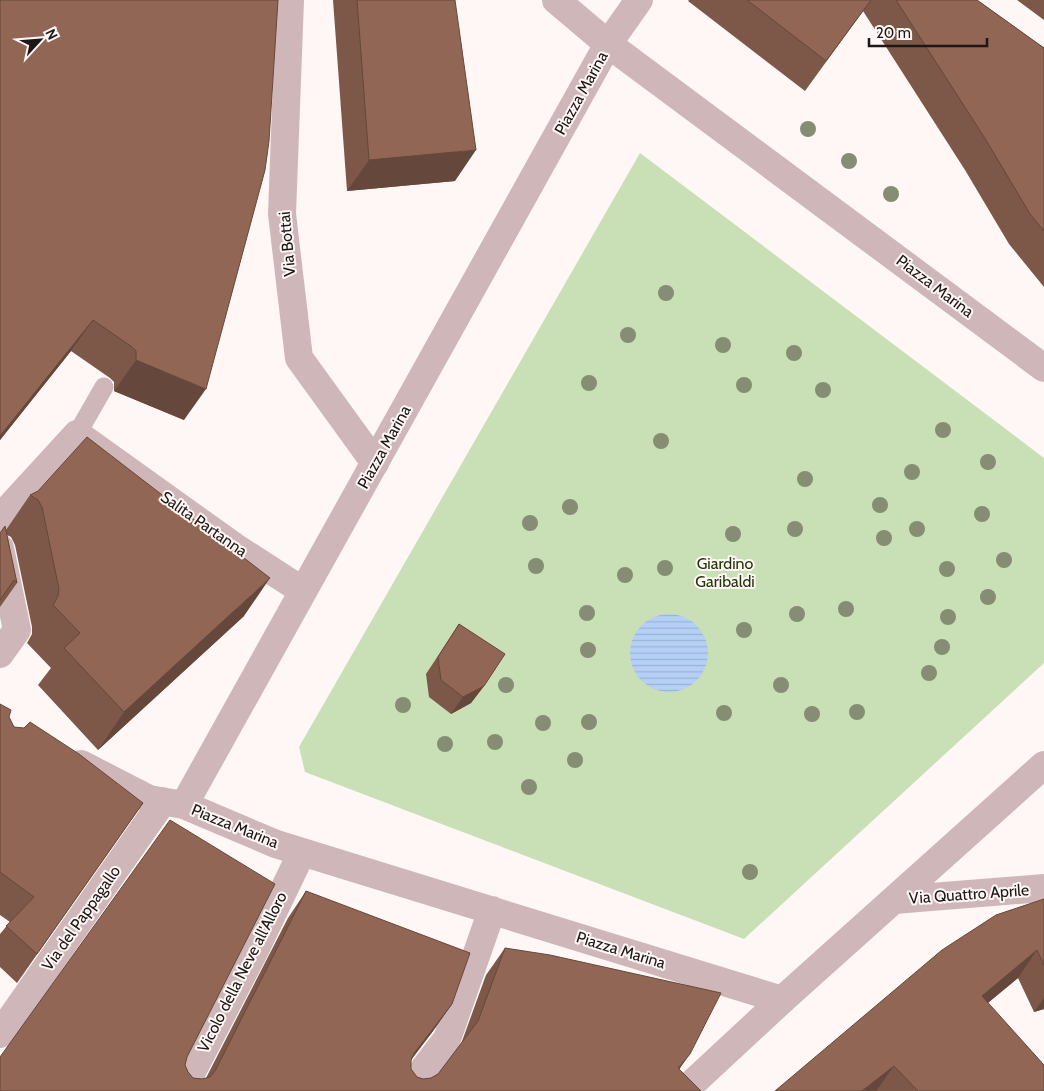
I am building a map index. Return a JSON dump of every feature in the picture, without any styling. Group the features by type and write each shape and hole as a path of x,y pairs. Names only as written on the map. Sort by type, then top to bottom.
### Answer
{"street":[{"name":"Via Bottai","path":"290,0 282,214 298,358 375,463"},
{"name":"Piazza Marina","path":"556,0 608,44 1044,368"},
{"name":"Piazza Marina","path":"639,0 608,44 303,591 173,803 276,844 782,1000"},
{"path":"0,518 77,434"},
{"name":"Salita Partanna","path":"77,434 235,547 303,591"},
{"path":"0,548 17,630 0,654"},
{"path":"58,752 149,799 173,803"},
{"path":"685,1091 782,1000 1044,765"},
{"name":"Via del Pappagallo","path":"0,1034 173,803"},
{"name":"Vicolo della Neve all'Alloro","path":"182,1091 256,948 302,852"},
{"name":"Via Quattro Aprile","path":"894,900 1044,888"},
{"path":"407,1091 447,1039 492,910"}],"lane":[{"path":"77,434 104,387"}],"green space":[{"name":"Giardino Garibaldi","path":"640,153 1044,458 1044,663 744,939 305,772 299,747"}],"water":[{"path":"669,614 684,617 696,626 705,638 708,653 705,668 696,680 684,689 669,692 654,689 642,680 633,668 630,653 633,638 642,626 654,617"}],"building":[{"path":"0,0 278,0 269,141 265,170 206,389 136,360 136,351 132,347 93,320 0,436"},
{"path":"357,0 455,0 476,150 369,160"},
{"path":"747,0 871,0 826,61"},
{"path":"896,0 977,0 1044,48 1044,231 1030,214 986,140"},
{"path":"87,437 270,578 124,712 64,648 80,633 53,605 58,596 59,589 42,507 38,500 30,495 38,491"},
{"path":"5,526 17,583 14,580 0,600 0,533"},
{"path":"459,624 505,654 484,686 463,697 441,680 438,657"},
{"path":"0,704 11,710 9,717 14,727 24,728 30,722 79,754 143,803 37,954 6,926 34,897 0,872"},
{"path":"170,820 275,884 187,1057 185,1065 193,1078 202,1079 210,1077 215,1071 306,891 470,953 452,1004 413,1055 411,1069 417,1077 423,1079 431,1078 438,1074 478,1021 505,948 550,955 721,993 690,1054 678,1068 701,1091 0,1091 0,1057"},
{"path":"1044,899 1044,965 1037,950 982,996 1044,1065 1044,1091 918,1091 894,1066 862,1091 775,1091 942,950 996,915"}]}
